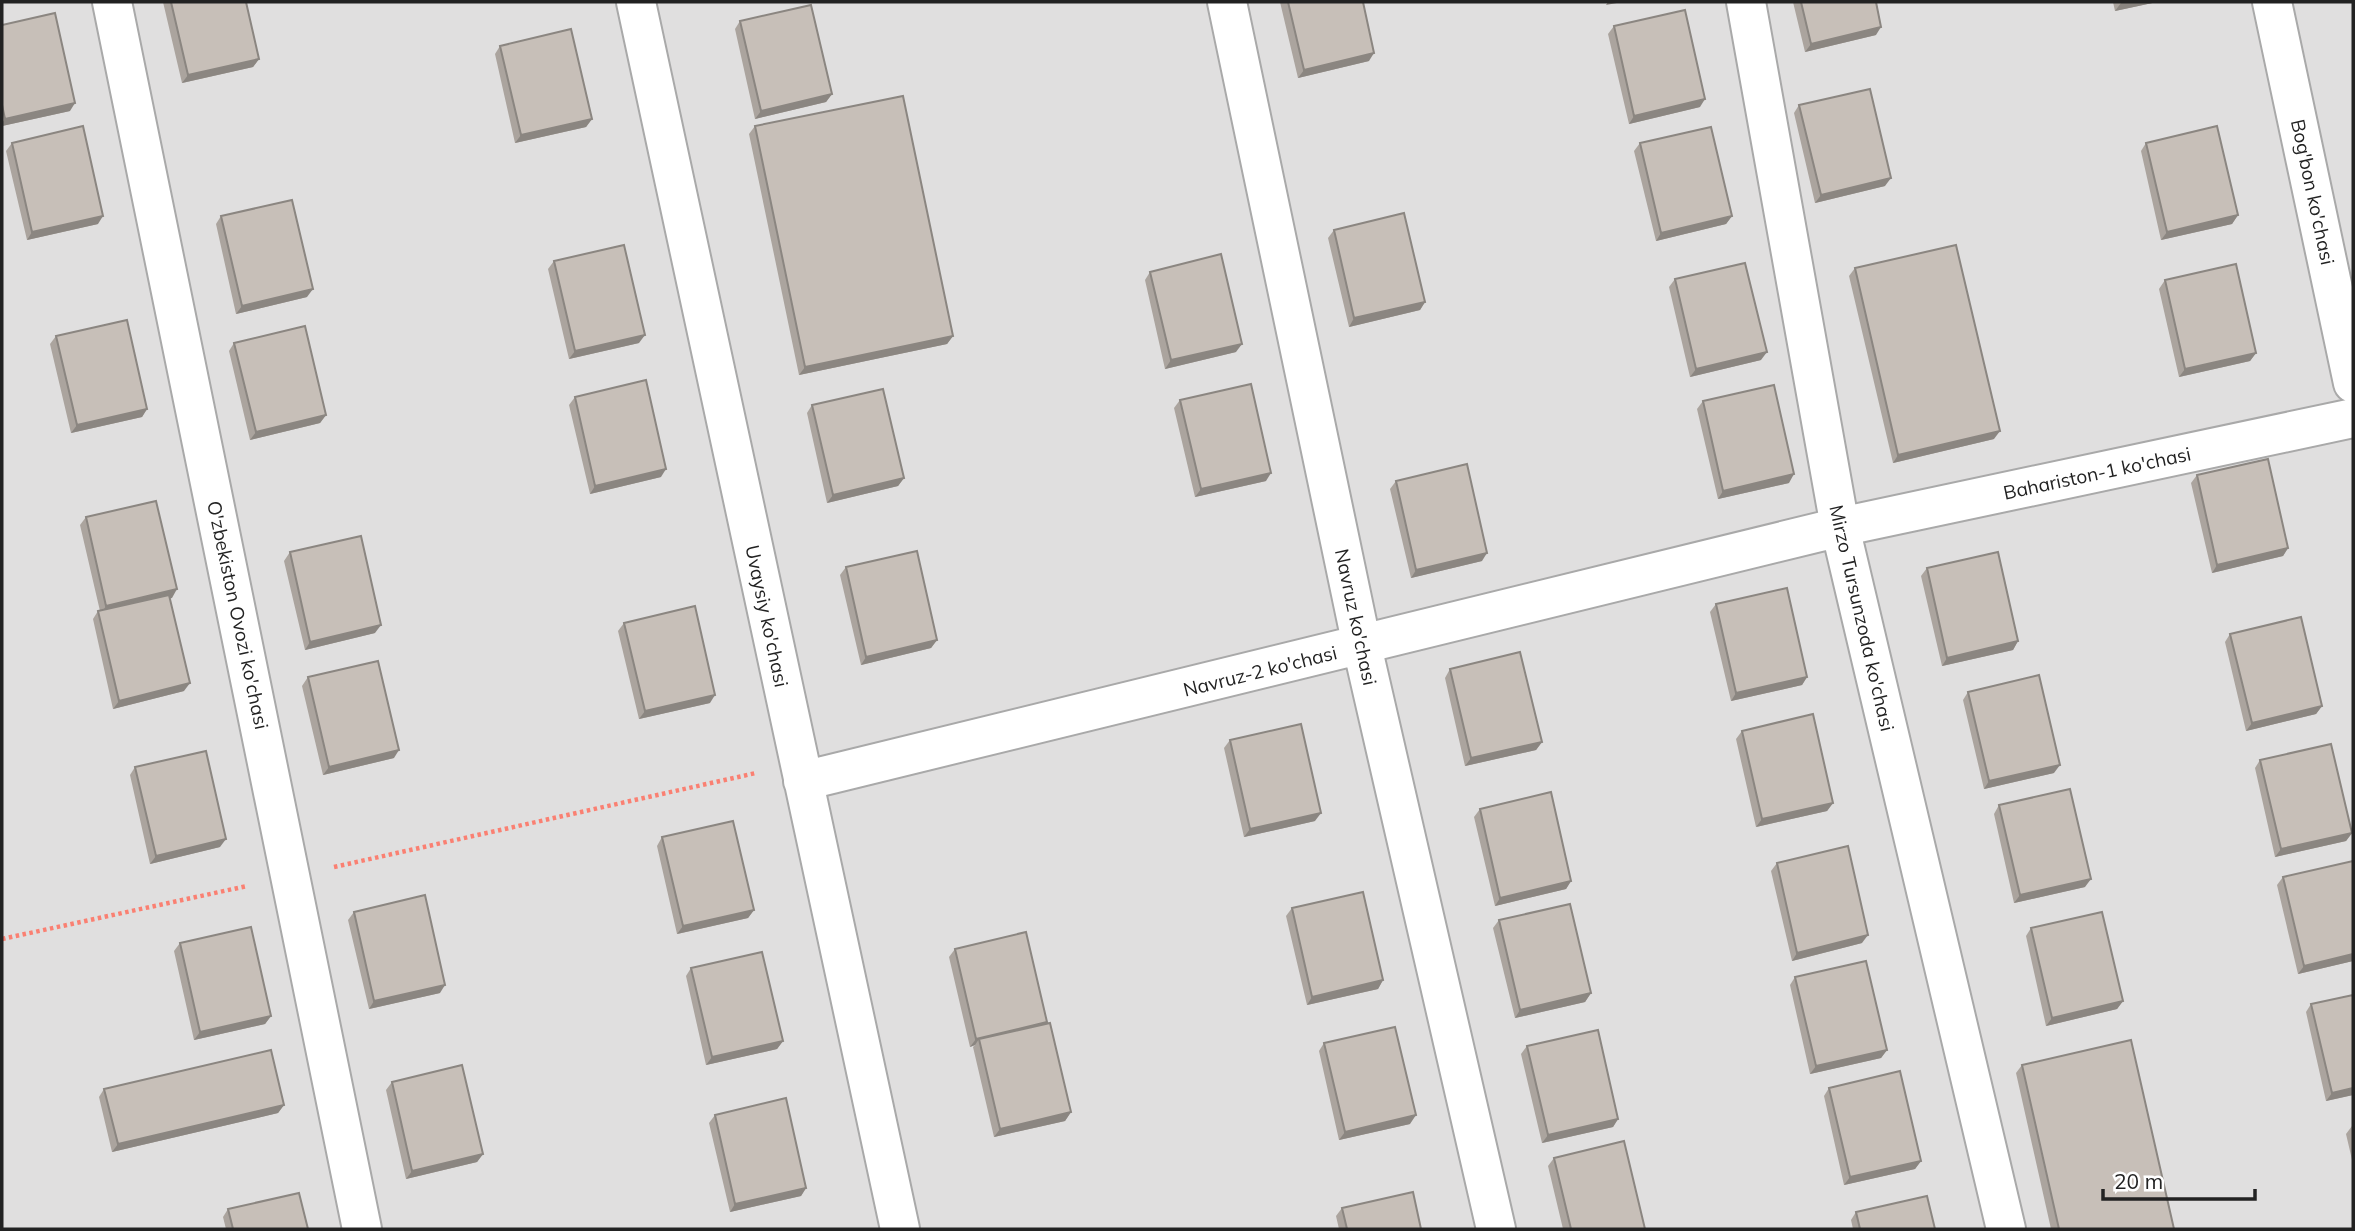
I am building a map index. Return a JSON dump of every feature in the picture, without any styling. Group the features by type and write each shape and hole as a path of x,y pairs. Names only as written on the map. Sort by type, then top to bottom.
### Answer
{"street":[{"name":"O'zbekiston Ovozi ko'chasi","path":"112,2 362,1229"},
{"name":"Uvaysiy ko'chasi","path":"636,2 900,1229"},
{"name":"Navruz ko'chasi","path":"1227,2 1362,646 1496,1229"},
{"name":"Mirzo Tursunzoda ko'chasi","path":"1746,2 1840,527 2006,1229"},
{"name":"Bog'bon ko'chasi","path":"2272,2 2353,383"},
{"name":"Bahariston-1 ko'chasi","path":"1840,527 2353,418"},
{"name":"Navruz-2 ko'chasi","path":"801,772 1362,646 1572,591 1840,527"}],"path":[{"path":"2,939 292,876 801,772"}],"shaded area":[{"path":"2,2 2353,2 2353,1229 2,1229"}],"building":[{"path":"171,2 246,2 259,59 188,75"},
{"path":"1288,2 1363,2 1374,53 1304,70"},
{"path":"1801,2 1876,2 1881,27 1811,44"},
{"path":"811,5 832,94 761,111 740,21"},
{"path":"1685,10 1705,99 1634,116 1614,26"},
{"path":"55,13 75,103 5,119 2,105 2,25"},
{"path":"571,29 592,119 521,135 500,46"},
{"path":"1870,89 1891,178 1821,195 1799,105"},
{"path":"903,96 953,336 805,367 755,126"},
{"path":"83,126 103,216 32,232 12,143"},
{"path":"2217,126 2238,215 2167,232 2146,143"},
{"path":"1711,127 1732,216 1661,233 1640,143"},
{"path":"292,200 313,289 242,306 221,216"},
{"path":"1404,213 1425,302 1354,318 1334,230"},
{"path":"624,245 645,335 575,351 554,261"},
{"path":"1956,245 2000,431 1898,455 1855,268"},
{"path":"1221,254 1242,344 1171,360 1150,272"},
{"path":"1745,263 1767,352 1696,369 1675,279"},
{"path":"2236,264 2256,353 2185,369 2165,280"},
{"path":"127,320 147,409 77,425 56,336"},
{"path":"305,326 326,415 256,432 234,343"},
{"path":"646,380 666,469 595,486 575,397"},
{"path":"1251,384 1271,473 1201,489 1180,400"},
{"path":"1774,385 1794,474 1723,491 1703,401"},
{"path":"883,389 904,478 833,495 812,405"},
{"path":"2268,459 2288,548 2217,565 2197,475"},
{"path":"1467,464 1487,553 1416,570 1396,481"},
{"path":"156,501 177,589 106,606 86,517"},
{"path":"361,536 381,625 310,642 290,552"},
{"path":"917,551 937,640 866,657 846,567"},
{"path":"1998,552 2018,641 1947,658 1927,568"},
{"path":"1787,588 1807,677 1736,693 1716,604"},
{"path":"169,595 190,683 119,701 98,611"},
{"path":"695,606 715,695 645,711 624,623"},
{"path":"2301,617 2322,706 2252,723 2230,634"},
{"path":"1520,652 1542,742 1471,758 1450,669"},
{"path":"378,661 399,750 329,767 308,677"},
{"path":"2039,675 2060,765 1989,781 1968,692"},
{"path":"1813,714 1833,803 1762,819 1742,731"},
{"path":"1301,724 1321,813 1250,829 1230,740"},
{"path":"2331,744 2352,833 2281,849 2260,760"},
{"path":"206,751 226,839 156,856 135,767"},
{"path":"2070,789 2091,879 2020,895 1999,805"},
{"path":"1551,792 1571,881 1500,898 1480,809"},
{"path":"733,821 754,910 683,926 662,837"},
{"path":"1848,846 1868,935 1797,953 1777,863"},
{"path":"2353,861 2353,954 2304,966 2283,877"},
{"path":"1363,892 1383,980 1312,997 1292,908"},
{"path":"425,895 445,985 374,1001 354,912"},
{"path":"1570,904 1591,993 1520,1010 1499,920"},
{"path":"2102,912 2123,1001 2052,1018 2031,928"},
{"path":"251,927 271,1016 200,1032 180,943"},
{"path":"1026,932 1047,1022 976,1039 955,949"},
{"path":"762,952 783,1041 712,1057 691,968"},
{"path":"1866,961 1887,1050 1816,1066 1795,977"},
{"path":"2353,995 2353,1088 2332,1093 2311,1004"},
{"path":"1050,1023 1071,1112 1000,1129 979,1039"},
{"path":"1395,1027 1416,1115 1345,1132 1324,1043"},
{"path":"1598,1030 1618,1119 1548,1135 1527,1046"},
{"path":"2131,1040 2174,1229 2059,1229 2022,1065"},
{"path":"271,1050 284,1105 118,1144 104,1089"},
{"path":"462,1065 483,1154 412,1171 392,1082"},
{"path":"1900,1071 1921,1161 1850,1177 1829,1088"},
{"path":"786,1098 806,1188 735,1204 715,1115"},
{"path":"1624,1141 1645,1229 1571,1229 1554,1158"},
{"path":"1413,1192 1421,1229 1347,1229 1342,1208"},
{"path":"299,1193 308,1229 233,1229 228,1209"},
{"path":"1927,1196 1935,1229 1860,1229 1856,1212"}]}
